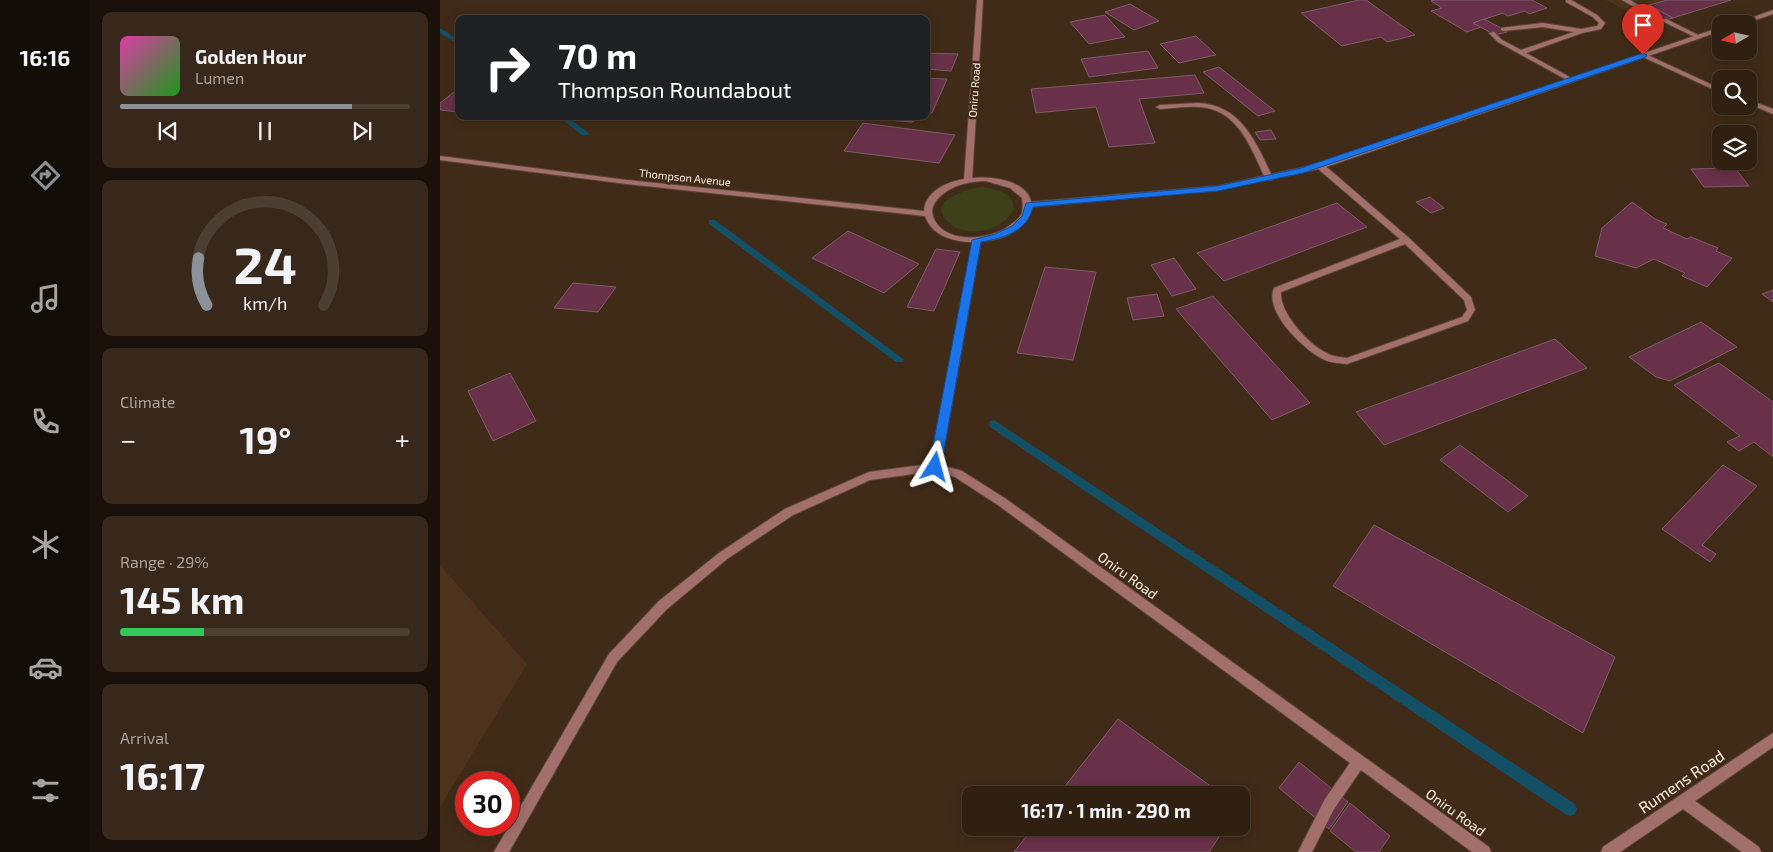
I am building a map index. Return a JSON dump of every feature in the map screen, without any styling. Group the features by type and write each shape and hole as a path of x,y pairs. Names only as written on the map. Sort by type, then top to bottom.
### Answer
{"street":[{"name":"Oniru Road","path":"968,180 980,0"},
{"path":"1625,0 1640,8"},
{"path":"1521,52 1582,31 1598,28 1602,22 1568,1"},
{"path":"1758,17 1773,12"},
{"path":"1664,20 1699,37"},
{"path":"1503,29 1543,25 1582,31"},
{"path":"1029,205 1218,188 1320,166 1712,32"},
{"path":"1492,33 1500,42 1571,80"},
{"path":"1643,55 1712,87"},
{"path":"1757,105 1773,112"},
{"path":"1160,107 1212,106 1228,114 1244,132 1269,178"},
{"name":"Thompson Avenue","path":"440,158 656,185 928,214"},
{"path":"1320,166 1360,198 1406,240 1468,299 1472,310 1465,319 1347,360 1334,360 1323,356 1301,337 1276,305 1274,296 1276,290 1406,240"},
{"path":"986,179 1002,181 1016,186 1025,195 1029,205 1026,217 1015,228 998,237 977,240 948,236 937,230 930,222 928,214 930,203 938,193 952,185 968,180 986,179"},
{"path":"501,852 613,658 663,604 723,556 789,512 869,476 935,467 977,240"},
{"name":"Oniru Road","path":"935,467 958,474 1002,502 1484,852"},
{"name":"Rumens Road","path":"1608,852 1684,802 1773,739"},
{"path":"1305,852 1319,821 1336,792 1360,761"},
{"path":"1684,802 1754,852"}],"shaded area":[{"path":"1606,0 1731,0 1652,24"},
{"path":"440,565 527,664 462,771 455,771 455,782 440,807"}],"green space":[{"path":"982,187 1003,192 1011,199 1014,209 1009,217 993,227 973,231 955,227 947,221 942,214 942,207 946,202 960,193"}],"building":[{"path":"1366,0 1415,35 1387,42 1381,37 1342,46 1301,13"},
{"path":"1532,0 1547,8 1529,14 1525,11 1508,16 1503,13 1473,23 1481,27 1467,32 1431,11 1442,8 1431,1"},
{"path":"1668,0 1731,0 1673,18 1649,5"},
{"path":"1130,4 1159,21 1134,30 1105,12"},
{"path":"1649,5 1673,18 1652,24 1629,11"},
{"path":"1105,15 1125,37 1089,44 1070,22"},
{"path":"1484,19 1507,32 1495,35 1473,23"},
{"path":"1196,36 1216,55 1179,63 1160,44"},
{"path":"1148,51 1158,68 1089,77 1081,59"},
{"path":"930,53 958,54 951,71 930,69"},
{"path":"1219,67 1275,111 1258,116 1203,72"},
{"path":"1195,75 1204,93 1139,99 1155,143 1109,147 1096,107 1036,113 1031,89"},
{"path":"930,78 947,79 932,113 930,113"},
{"path":"455,92 455,112 440,110 440,103"},
{"path":"886,120 914,120 913,122"},
{"path":"863,123 955,135 939,163 844,151"},
{"path":"1271,130 1276,139 1260,140 1255,132"},
{"path":"1691,169 1737,170 1749,186 1704,187"},
{"path":"1430,197 1444,208 1431,213 1416,202"},
{"path":"1632,202 1655,219 1667,224 1663,228 1687,239 1691,237 1718,248 1716,251 1732,258 1707,287 1682,276 1685,273 1654,259 1636,268 1595,256 1602,228"},
{"path":"1337,203 1367,227 1224,281 1197,253"},
{"path":"848,231 919,264 884,293 812,258"},
{"path":"936,249 960,252 934,311 907,307"},
{"path":"1174,258 1196,289 1172,296 1151,265"},
{"path":"1045,267 1096,272 1073,360 1017,353"},
{"path":"573,283 616,287 598,312 554,308"},
{"path":"1773,290 1773,302 1762,294"},
{"path":"1157,294 1164,316 1133,320 1127,298"},
{"path":"1213,296 1310,403 1272,420 1176,309"},
{"path":"1701,322 1737,347 1670,381 1656,377 1629,357"},
{"path":"1555,339 1587,368 1384,445 1356,412"},
{"path":"1719,363 1773,402 1773,457 1754,442 1739,451 1727,442 1740,436 1674,385"},
{"path":"510,373 536,421 493,441 468,391"},
{"path":"1460,445 1528,496 1508,512 1440,460"},
{"path":"1723,465 1757,486 1702,545 1716,554 1710,562 1662,529"},
{"path":"1374,525 1615,657 1583,733 1333,586"},
{"path":"1118,719 1211,786 1065,786"},
{"path":"1299,762 1348,802 1329,829 1279,788"},
{"path":"1350,803 1390,836 1379,852 1356,852 1330,831"},
{"path":"1027,836 1220,836 1209,852 1014,852"}],"waterway":[{"path":"440,30 455,40"},
{"path":"567,120 586,134"},
{"path":"712,222 899,360"},
{"path":"994,424 1570,809"}],"route":[{"path":"935,467 941,426 977,240 998,237 1015,228 1026,217 1029,205 1218,188 1320,166 1643,55"}]}
